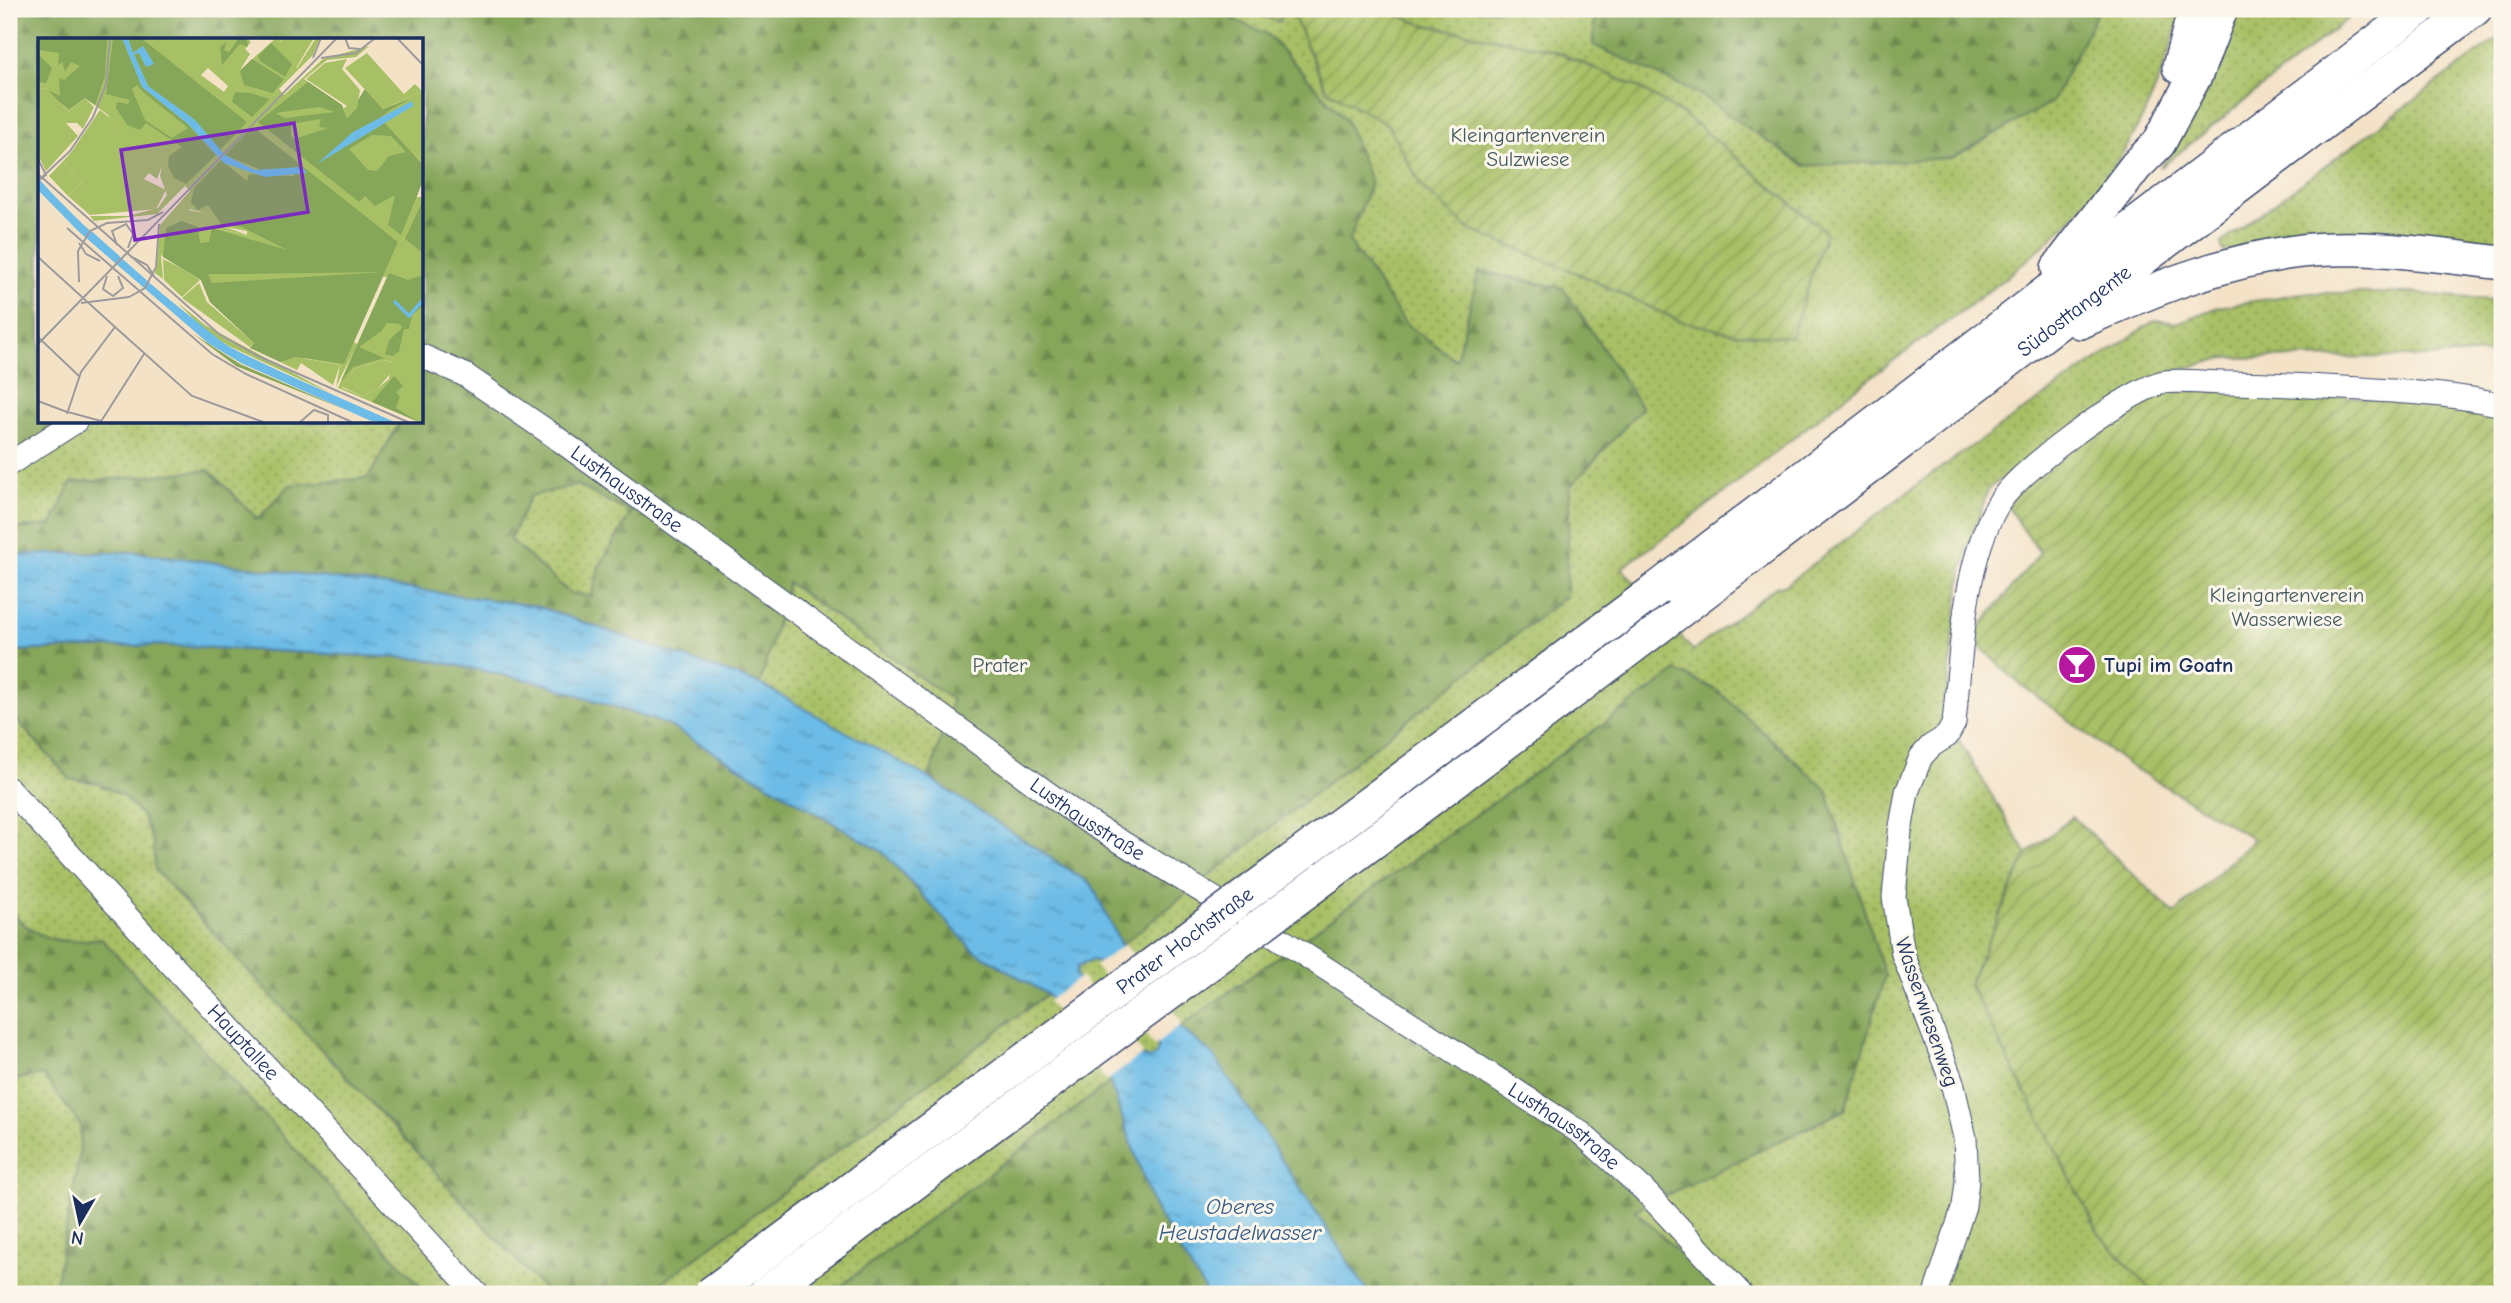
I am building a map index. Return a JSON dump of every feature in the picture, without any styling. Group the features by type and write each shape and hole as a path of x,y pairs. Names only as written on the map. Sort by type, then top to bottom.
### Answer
{"highway":[{"path":"2136,166 2167,99 2181,61 2194,9"},
{"path":"2028,306 2136,166 2160,143 2205,52 2221,9"},
{"name":"Südosttangente","path":"1658,588 2419,9"},
{"name":"Südosttangente","path":"1678,614 2222,197 2475,9"},
{"path":"2027,347 2156,288 2266,256 2296,251 2375,250 2502,263"},
{"path":"2027,347 2213,289 2261,279 2317,272 2359,271 2417,274 2502,284"},
{"name":"Prater Hochstraße","path":"710,1294 1658,588"},
{"name":"Prater Hochstraße","path":"765,1294 1678,614"}],"street":[{"name":"Lusthausstraße","path":"424,357 465,375 547,431 1082,818 1242,915 1581,1133 1644,1190 1741,1294"},
{"name":"Wasserwiesenweg","path":"1936,1294 1964,1206 1965,1138 1952,1082 1903,954 1894,897 1907,792 1921,757 1931,746 1947,736 1954,723 1966,617 1977,554 1986,529 2005,495 2025,474 2059,447 2125,400 2161,382 2270,383 2458,395 2502,405"},
{"path":"9,464 72,424"},
{"name":"Hauptallee","path":"9,789 477,1294"}],"green space":[{"name":"Prater","path":"9,9 1246,9 1279,22 1284,9 1292,12 1326,89 1388,125 1422,187 1577,273 1680,321 1825,232 1691,120 1640,88 1552,50 1421,24 1383,9 2182,9 2159,79 2127,146 2103,181 2045,244 1978,299 1622,568 1693,651 1776,587 1787,584 1923,480 2155,320 2177,323 2218,307 2302,293 2412,293 2502,301 2502,352 2427,357 2224,358 2169,373 2044,446 1988,489 1962,570 1944,716 2027,854 1969,984 2100,1235 2154,1294 9,1294"},
{"path":"9,9 1211,9 1267,34 1346,120 1371,183 1349,241 1405,323 1456,360 1479,271 1563,288 1642,408 1570,487 1566,596 1121,945 1092,885 929,778 952,700 788,583 760,684 536,606 135,552 9,555 9,529 52,525 71,483 209,470 258,519 290,485 368,478 399,424 424,424 424,38 38,38 38,424 85,424 9,472","holes":["577,485 631,513 599,567 592,596 570,593 510,540 530,496"]},
{"path":"1246,9 1284,9 1279,22"},
{"name":"Kleingartenverein Sulzwiese","path":"1284,9 1383,9 1421,24 1552,50 1640,88 1691,120 1826,232 1791,337 1737,334 1680,321 1577,273 1470,230 1422,187 1388,125 1326,89 1292,12"},
{"path":"1595,9 2099,9 2052,102 1952,158 1804,166 1697,93 1593,45"},
{"path":"2240,9 2360,9 2160,168 2182,132 2188,129 2212,80"},
{"path":"2502,35 2502,248 2223,251 2221,243"},
{"name":"Kleingartenverein Wasserwiese","path":"2274,390 2457,406 2502,415 2502,1294 2154,1294 2100,1235 1969,984 2027,854 2073,817 2175,914 2254,839 2127,764 2015,680 1971,638 2040,553 2007,506 2035,474 2154,391"},
{"path":"159,645 426,659 547,684 668,725 883,852 972,949 1047,994 647,1294 548,1294 155,870 153,842 142,816 123,796 97,783 70,779 9,712 9,651"},
{"path":"1677,671 1718,691 1826,789 1885,976 1845,1110 1635,1210 1722,1294 1369,1294 1214,1057 1180,1027"},
{"path":"9,910 30,928 50,938 74,941 101,938 428,1294 9,1294 9,1290 54,1292 79,1158 81,1126 43,1075 9,1080"},
{"path":"1110,1082 1154,1207 1207,1294 830,1294"}],"water":[{"name":"Oberes Heustadelwasser","path":"135,552 536,606 760,684 929,778 1092,885 1121,945 1180,1027 1214,1056 1369,1294 1207,1294 1154,1207 1110,1082 1047,994 972,949 883,852 668,725 547,684 426,659 159,645 9,651 9,555","holes":["1092,960 1097,962 1156,1040 1156,1055 1149,1059 1137,1054 1076,976 1077,967"]}],"pier":[{"path":"1125,944 1182,1024 1154,1046 1095,966"},
{"path":"1081,977 1143,1054 1106,1081 1048,1001"}],"place":[{"name":"Tupi im Goatn","path":"2077,665"}]}
